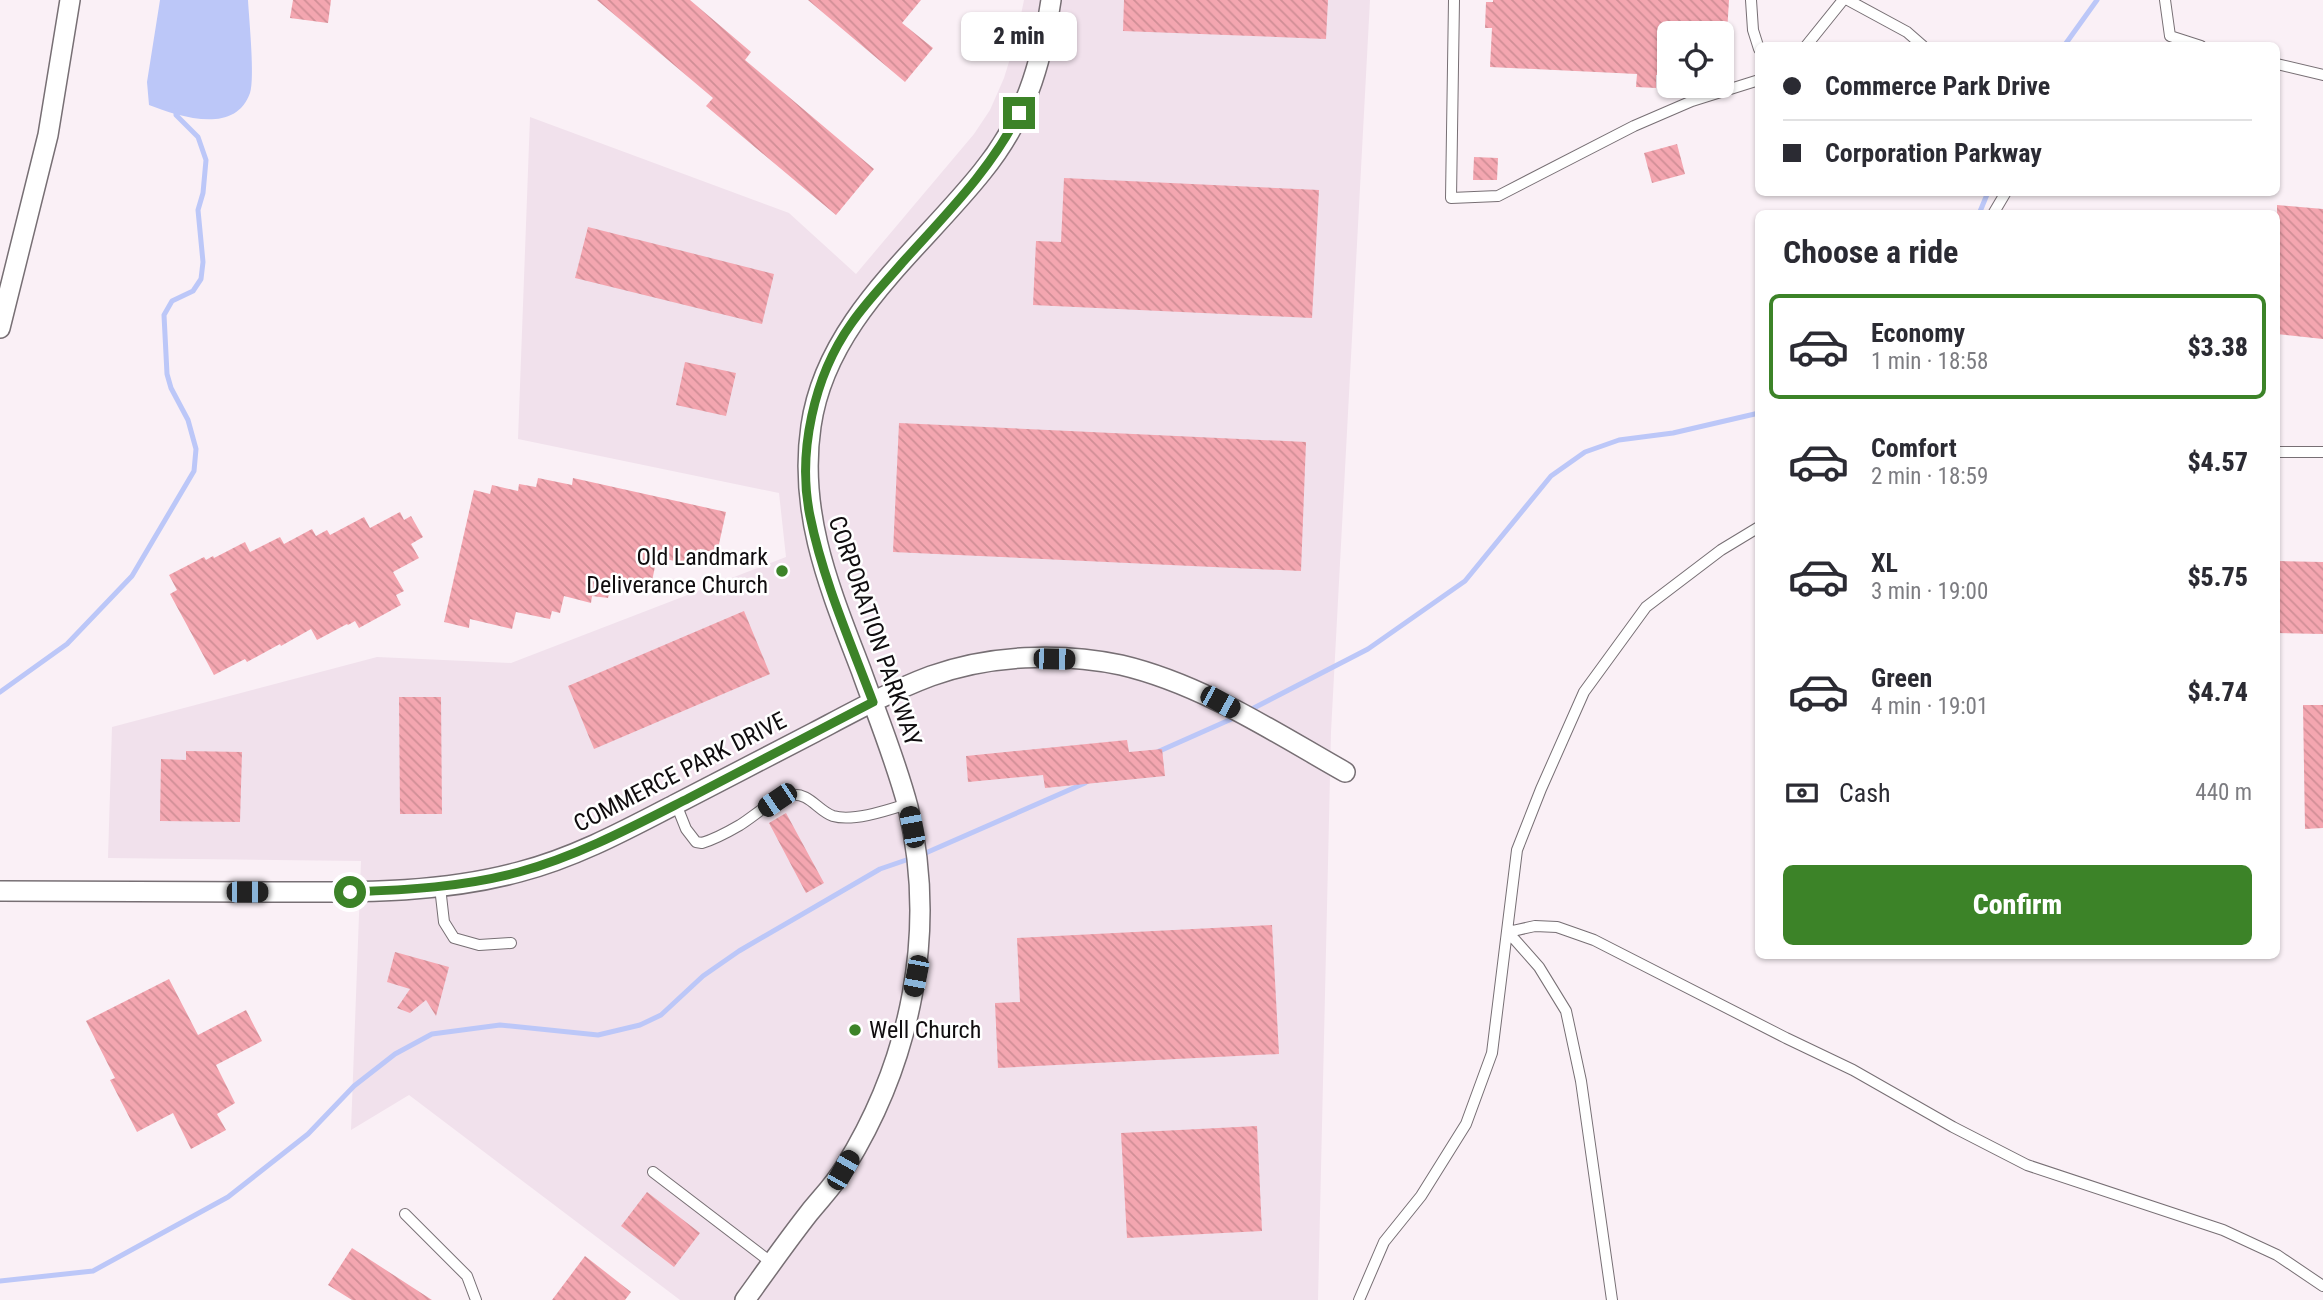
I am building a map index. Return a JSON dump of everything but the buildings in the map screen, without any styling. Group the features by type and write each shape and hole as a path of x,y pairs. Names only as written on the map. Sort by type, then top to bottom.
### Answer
{"street":[{"path":"0,328 48,135 70,0"},
{"name":"CORPORATION PARKWAY","path":"745,1300 843,1170 874,1116 894,1067 906,1026 918,966 920,892 916,850 907,804 841,617 810,515 807,490 811,422 821,383 850,324 984,171 1012,128 1039,66 1051,0"},
{"name":"COMMERCE PARK DRIVE","path":"0,891 350,892 440,887 519,872 561,859 676,804 873,702 933,676 988,661 1078,659 1120,665 1173,681 1220,702 1345,772"}],"lane":[{"path":"1454,0 1451,198 1498,196 1634,126 1692,101 1755,81"},
{"path":"1751,0 1753,30 1757,42"},
{"path":"1809,42 1843,0"},
{"path":"1848,0 1907,32 1918,42"},
{"path":"2165,0 2170,36 2186,42"},
{"path":"2280,65 2323,75"},
{"path":"2280,452 2323,452"},
{"path":"1359,1300 1384,1242 1421,1196 1466,1124 1492,1053 1517,850 1584,692 1646,607 1721,550 1755,529"},
{"path":"676,804 686,829 695,842 702,843 790,795 813,801 831,815 847,818 884,812 907,804"},
{"path":"440,887 444,922 454,938 479,945 511,943"},
{"path":"1508,932 1535,926 1557,927 1594,940 1853,1070 1953,1127 2027,1165 2223,1230 2277,1255 2323,1286"},
{"path":"1508,932 1539,967 1566,1011 1581,1081 1612,1300"},
{"path":"653,1171 772,1263"},
{"path":"405,1214 467,1276 476,1300"}],"shaded area":[{"path":"1024,0 1370,0 1331,732 1318,1300 680,1300 409,1095 351,1130 361,861 108,858 112,727 377,657 511,663 786,557 779,493 518,439 530,117 789,213 856,274 974,134 990,110 1004,78"}],"water":[{"path":"160,0 248,0 252,62 250,93 243,106 232,115 205,119 175,114 149,105 147,82"}],"waterway":[{"path":"2067,42 2097,0"},
{"path":"0,692 67,644 132,576 194,471 196,449 188,420 171,388 167,374 164,315 172,301 193,291 201,279 203,262 198,210 203,193 206,160 198,137 176,115 176,111"},
{"path":"1981,210 1986,196"},
{"path":"1248,711 1368,649 1465,581 1551,476 1585,452 1619,440 1673,433 1755,414"},
{"path":"1155,753 1236,717"},
{"path":"921,855 1085,783"},
{"path":"0,1281 93,1271 228,1197 308,1134 354,1086 395,1054 432,1034 500,1025 598,1035 640,1025 661,1015 703,976 739,951 880,869 912,858"}],"place":[{"name":"Old Landmark Deliverance Church","path":"782,571"},
{"name":"Well Church","path":"855,1030"}],"route":[{"path":"350,892 417,890 470,883 561,859 636,825 873,702 841,617 810,515 807,456 811,422 821,383 850,324 984,171 1019,113"}]}
